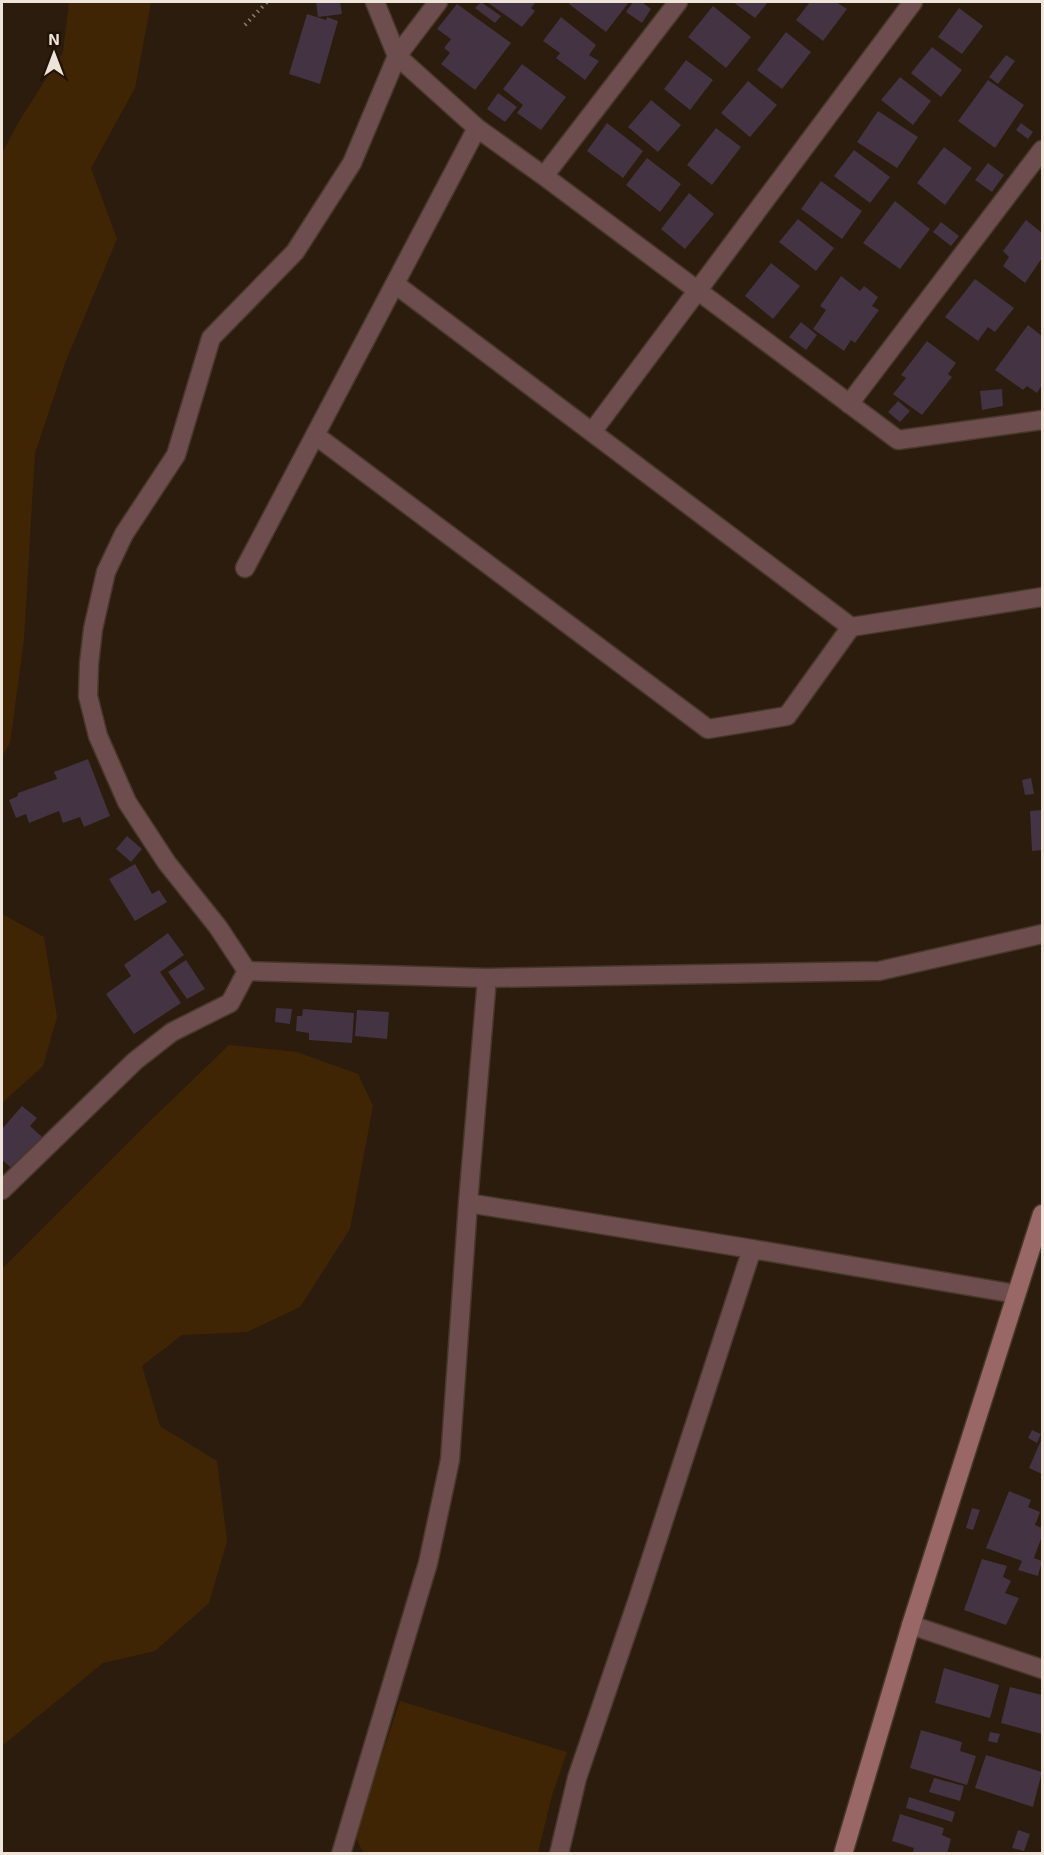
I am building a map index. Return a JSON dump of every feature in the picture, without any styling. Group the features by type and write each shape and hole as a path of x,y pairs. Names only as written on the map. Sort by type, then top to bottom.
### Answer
{"street":[{"path":"375,2 397,56 477,128 898,440 1042,420"},
{"path":"247,971 218,927 167,863 127,802 98,736 88,696 93,629 106,572 124,534 176,456 211,338 295,252 352,162 397,56 438,2"},
{"path":"544,177 678,2"},
{"path":"592,432 913,2"},
{"path":"246,568 477,128"},
{"path":"849,404 1042,150"},
{"path":"395,284 851,627"},
{"path":"315,435 708,729 787,716 851,627 1042,597"},
{"path":"247,971 487,978 879,971 1042,934"},
{"path":"2,1190 135,1061 172,1032 230,1003 247,971"},
{"path":"341,1854 428,1563 450,1460 487,978"},
{"path":"468,1203 1016,1294"},
{"path":"843,1854 911,1625 1042,1214"},
{"path":"559,1854 577,1778 752,1249"},
{"path":"911,1625 1042,1669"}],"path":[{"path":"246,25 267,2"}],"shaded area":[{"path":"69,2 151,2 135,88 91,168 117,239 65,363 35,453 24,639 10,743 2,756 2,153 18,123 63,52"},
{"path":"2,914 44,937 57,1017 43,1066 2,1103"},
{"path":"229,1045 297,1052 358,1074 373,1106 350,1229 300,1307 247,1332 182,1335 142,1366 160,1426 217,1461 227,1541 209,1603 155,1651 103,1663 2,1746 2,1269"},
{"path":"400,1701 567,1752 552,1795 538,1853 363,1852 355,1836"}],"building":[{"path":"316,2 340,2 342,14 318,17"},
{"path":"481,2 501,16 495,23 475,8"},
{"path":"487,2 536,2 531,8 535,11 522,27"},
{"path":"570,2 629,2 606,32 569,4"},
{"path":"633,2 642,2 651,9 642,23 626,12"},
{"path":"733,2 768,2 755,18"},
{"path":"810,2 836,2 847,9 823,41 796,20"},
{"path":"457,4 511,43 475,90 441,64 450,53 444,48 451,39 437,29"},
{"path":"713,6 751,37 726,68 688,37"},
{"path":"959,8 983,26 962,54 938,37"},
{"path":"307,14 338,21 320,84 289,74"},
{"path":"561,17 596,45 589,55 599,61 585,80 556,58 560,53 543,41"},
{"path":"786,32 811,52 782,89 757,70"},
{"path":"932,47 962,70 941,97 911,73"},
{"path":"1006,55 1015,61 998,84 989,77"},
{"path":"686,60 713,80 690,110 664,89"},
{"path":"522,64 566,97 541,130 517,113 523,105 503,89"},
{"path":"900,77 931,101 913,125 881,100"},
{"path":"988,80 1024,105 995,148 958,121"},
{"path":"748,81 777,105 750,137 721,113"},
{"path":"498,93 517,107 505,122 487,109"},
{"path":"651,100 681,125 658,152 628,127"},
{"path":"878,111 918,137 897,168 857,142"},
{"path":"607,123 643,151 623,178 587,151"},
{"path":"1021,123 1033,132 1028,139 1016,130"},
{"path":"716,128 741,147 712,185 687,165"},
{"path":"944,147 972,168 945,205 917,183"},
{"path":"854,150 890,177 870,203 834,176"},
{"path":"647,158 681,184 660,212 626,185"},
{"path":"988,163 1004,175 992,192 975,180"},
{"path":"821,181 862,211 842,239 801,209"},
{"path":"689,193 714,214 685,249 661,229"},
{"path":"895,201 930,229 900,269 863,243"},
{"path":"798,219 834,248 816,271 779,242"},
{"path":"1026,220 1042,233 1042,258 1025,283 1003,266 1009,257 1003,251"},
{"path":"941,222 959,236 951,246 933,232"},
{"path":"771,263 800,286 773,319 745,296"},
{"path":"841,276 860,291 864,286 878,297 872,306 879,310 855,343 851,340 844,351 813,329 826,310 820,306"},
{"path":"975,279 1014,308 995,332 988,327 978,341 945,317"},
{"path":"801,322 817,335 806,350 789,337"},
{"path":"1028,325 1042,336 1042,385 1037,393 1027,386 1023,390 995,370"},
{"path":"927,341 956,363 948,374 952,377 922,415 893,394 906,378 901,375"},
{"path":"1002,389 1003,406 982,410 980,391"},
{"path":"898,401 910,411 900,422 888,412"},
{"path":"88,759 110,816 84,827 80,817 63,823 59,811 29,823 26,814 16,818 9,800 18,796 18,793 57,779 54,772"},
{"path":"1031,778 1034,794 1025,795 1022,780"},
{"path":"1042,810 1042,850 1032,851 1030,811"},
{"path":"127,836 142,849 131,862 116,849"},
{"path":"135,864 152,894 159,890 167,902 135,921 109,879"},
{"path":"168,933 184,955 160,972 181,1003 134,1034 106,994 131,976 124,965"},
{"path":"186,960 205,989 187,999 168,972"},
{"path":"276,1008 292,1009 290,1024 275,1022"},
{"path":"303,1009 354,1013 352,1043 309,1040 309,1033 296,1031 297,1016 302,1016"},
{"path":"357,1010 389,1012 387,1039 355,1036"},
{"path":"22,1106 37,1118 30,1126 42,1137 14,1170 2,1160 2,1129"},
{"path":"1032,1430 1041,1434 1037,1443 1028,1438"},
{"path":"1042,1438 1042,1474 1029,1468"},
{"path":"1009,1491 1031,1500 1028,1507 1040,1512 1035,1525 1042,1528 1042,1536 1034,1558 1042,1561 1038,1576 1018,1570 1022,1561 986,1548"},
{"path":"972,1508 980,1510 973,1530 966,1528"},
{"path":"982,1559 1007,1566 1003,1577 1011,1581 1005,1593 1019,1598 1006,1625 964,1610"},
{"path":"944,1668 999,1685 990,1718 935,1703"},
{"path":"1010,1687 1042,1695 1042,1734 1001,1723"},
{"path":"921,1730 962,1742 960,1751 976,1756 967,1785 910,1768"},
{"path":"990,1732 1000,1734 997,1743 988,1741"},
{"path":"986,1755 1042,1772 1033,1807 975,1788"},
{"path":"934,1778 964,1786 960,1801 929,1792"},
{"path":"909,1797 955,1812 952,1822 906,1808"},
{"path":"900,1814 944,1828 942,1835 951,1839 947,1854 912,1854 914,1848 892,1841"},
{"path":"1018,1830 1030,1834 1024,1851 1012,1848"}]}
